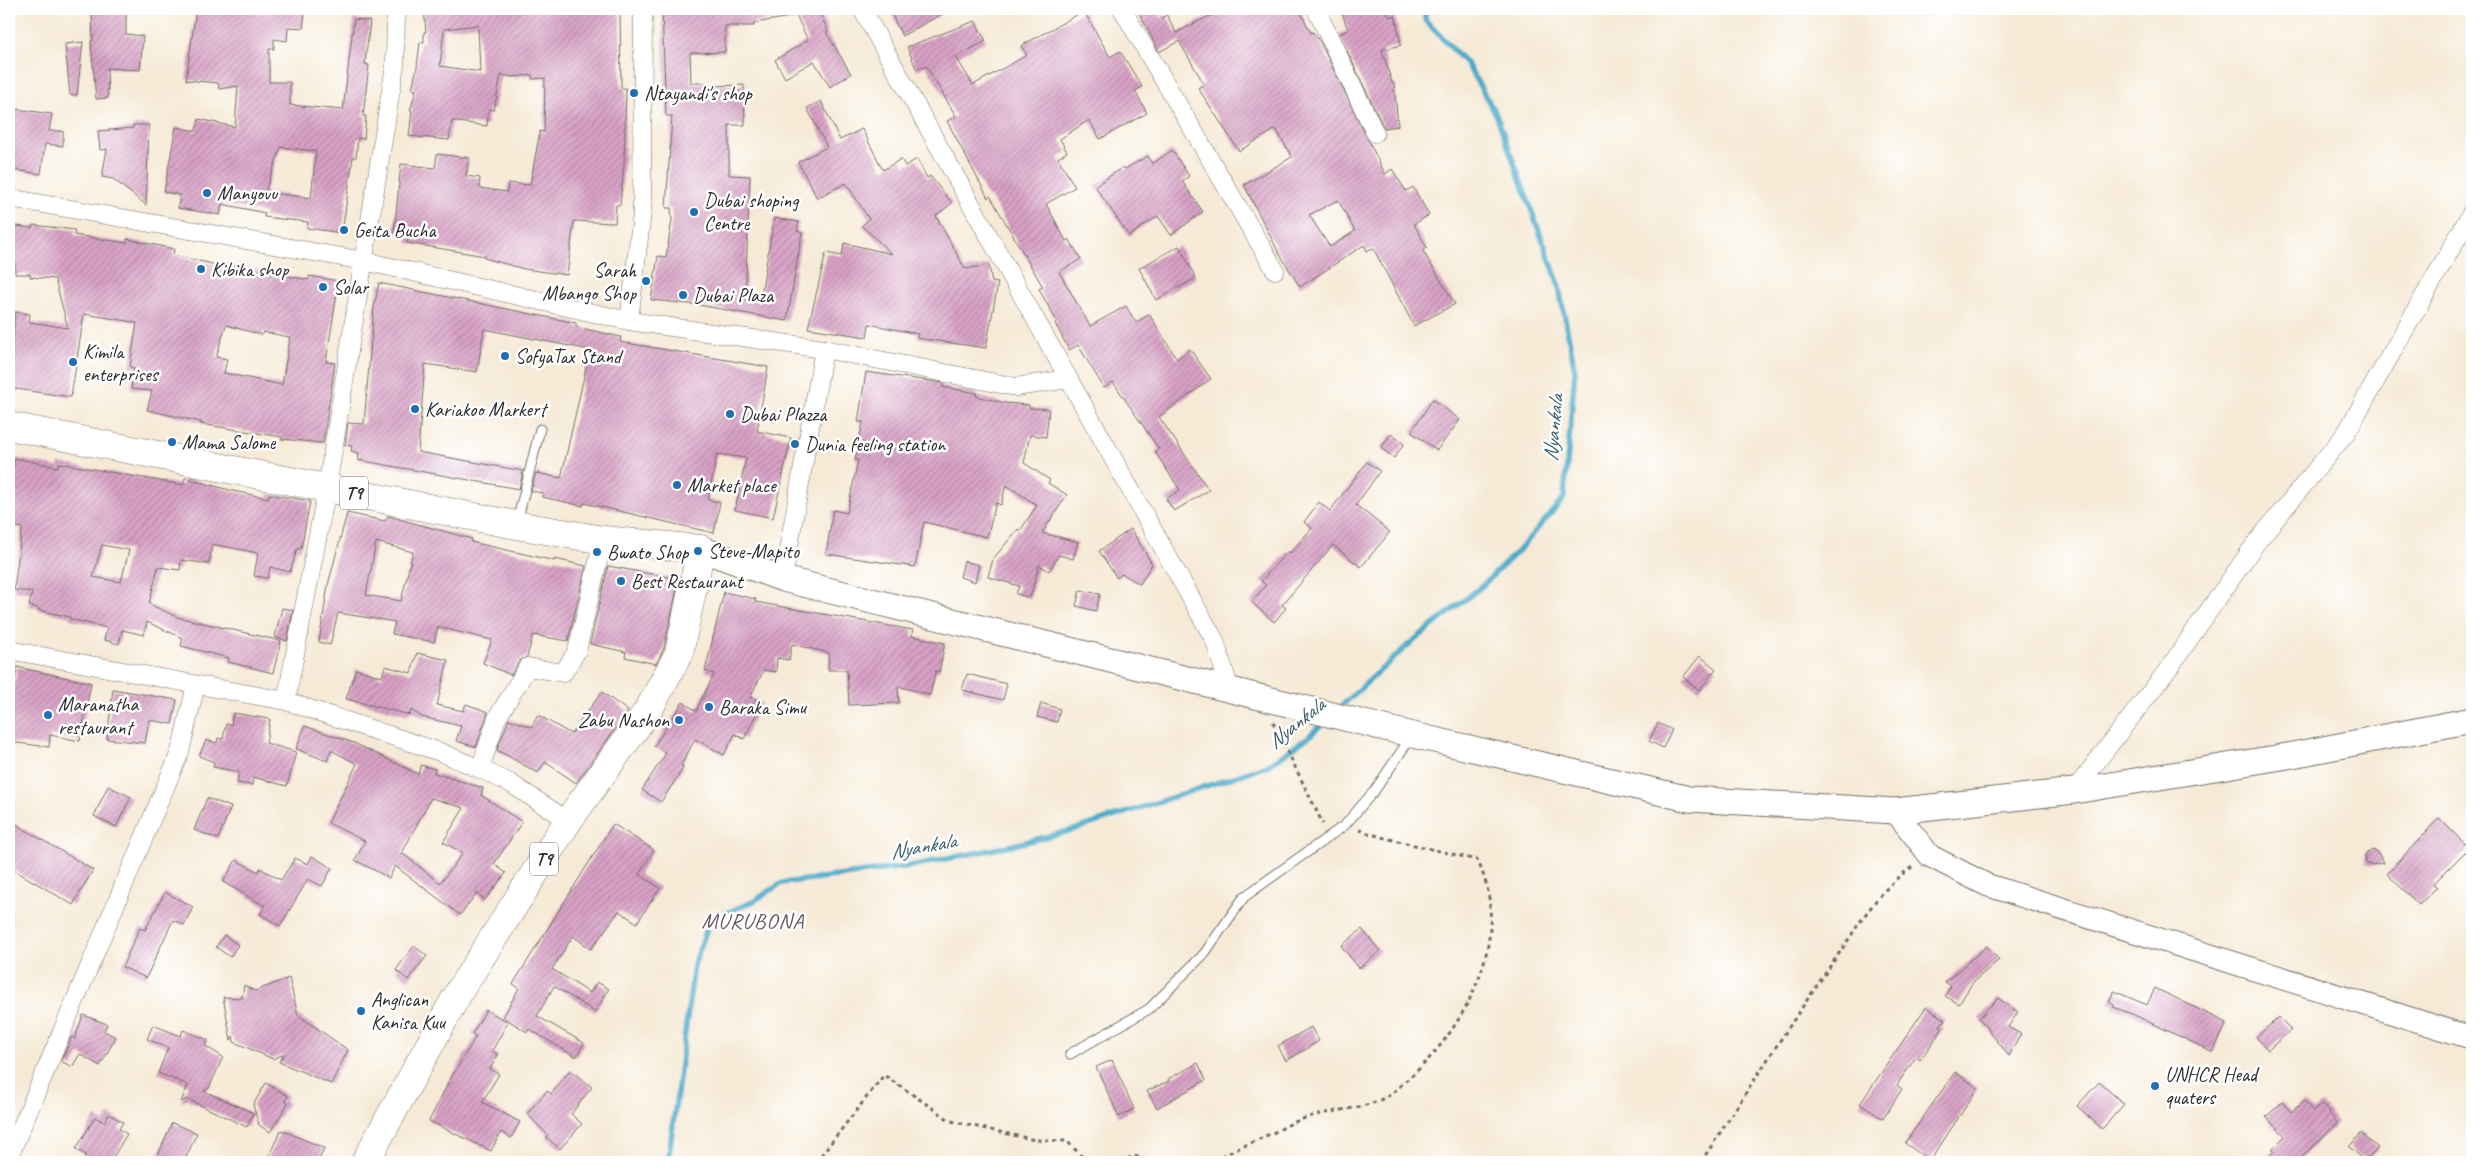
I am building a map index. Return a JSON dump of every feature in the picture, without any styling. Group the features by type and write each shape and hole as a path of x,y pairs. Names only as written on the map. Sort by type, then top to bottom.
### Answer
{"highway":[{"name":"T9","path":"9,426 516,525 603,540 701,549 679,653 649,709 568,821 460,990 365,1162"}],"main road":[{"path":"701,549 783,579 1230,690 1384,726 1413,735 1689,799 1895,811 2074,791 2282,757 2472,720"}],"street":[{"path":"286,701 327,488 364,261 395,65 396,9"},
{"path":"629,321 642,213 643,9"},
{"path":"862,9 1215,641 1230,690"},
{"path":"1122,9 1275,270"},
{"path":"1316,9 1375,133"},
{"path":"9,198 364,261 629,321 824,349 1016,387 1068,379"},
{"path":"2074,791 2169,668 2256,543 2346,433 2472,212"},
{"path":"783,579 824,349"},
{"path":"480,769 497,718 528,667 563,673 577,651 603,540"},
{"path":"9,650 286,701 440,752 480,769 510,783 568,821"},
{"path":"9,1157 180,752 196,685"},
{"path":"1895,811 1930,856 1988,885 2472,1038"}],"lane":[{"path":"516,525 540,429"},
{"path":"1070,1054 1149,1009 1204,954 1244,897 1345,825 1375,790 1413,735"}],"path":[{"path":"1285,746 1328,836"},
{"path":"1207,1162 1299,1120 1329,1111 1342,1111 1372,1104 1389,1095 1433,1055 1450,1034 1479,979 1491,933 1486,876 1477,860 1381,837 1345,825"},
{"path":"1701,1162 1779,1039 1876,901 1899,875 1930,856"},
{"path":"816,1162 884,1075 951,1121 1035,1140 1067,1141 1087,1162"},
{"path":"1120,1162 1134,1156 1154,1162"}],"building":[{"path":"92,9 126,9 126,34 143,36 140,70 107,68 108,98 96,99 91,41 93,41"},
{"path":"196,9 272,9 305,12 303,28 288,27 287,41 274,39 274,49 269,49 269,82 290,82 290,105 343,110 354,19 370,21 365,64 369,65 363,116 366,116 364,139 358,138 356,157 353,157 342,233 307,228 308,222 264,217 265,213 222,204 220,215 178,208 180,195 164,192 176,127 196,131 199,119 235,127 238,86 219,89 218,83 186,80","holes":["281,147 316,151 311,198 265,192"]},
{"path":"424,9 620,9 621,88 626,88 624,165 620,205 616,205 615,223 574,221 567,275 524,269 484,258 485,256 407,243 409,235 394,233 401,164 435,168 437,154 469,158 466,176 480,178 479,188 507,192 508,183 530,185 540,131 544,132 545,78 532,79 532,75 512,77 501,75 494,110 489,109 487,126 452,121 449,140 409,136 412,111 410,111 416,90 412,89 420,42 424,42 424,32 426,32","holes":["478,25 480,72 440,66 444,29"]},
{"path":"662,9 790,9 791,17 754,23 754,26 725,26 725,52 690,53 691,83 706,83 706,86 744,85 745,125 729,125 729,175 750,176 745,299 760,301 774,218 799,222 797,231 802,233 787,321 699,305 651,300 658,256 666,257 672,220 671,208 666,208 672,116 666,116"},
{"path":"793,9 818,9 828,31 826,32 851,74 830,87 814,61 785,78 775,60 808,40"},
{"path":"889,9 951,9 902,36"},
{"path":"1137,9 1156,9 1161,18 1167,15 1176,33 1223,9 1299,9 1311,33 1313,32 1320,42 1385,174 1392,169 1406,191 1413,187 1429,215 1414,224 1427,248 1423,251 1455,304 1414,326 1373,248 1367,251 1364,245 1300,287 1279,253 1244,185 1292,157 1276,129 1239,151 1198,88 1204,84 1179,41 1159,52","holes":["1338,200 1355,231 1330,247 1309,215"]},
{"path":"1354,9 1386,9 1389,17 1395,15 1401,45 1382,50 1392,83 1394,83 1398,126 1384,128 1339,34 1348,30 1342,13"},
{"path":"1084,11 1110,57 1120,51 1142,87 1135,91 1147,113 1100,139 1089,120 1060,139 1067,152 1058,158 1075,187 1046,204 1066,241 1069,239 1081,259 1059,272 1090,326 1126,306 1136,323 1149,314 1177,359 1190,349 1211,379 1159,417 1209,490 1174,511 1166,499 1180,490 1155,452 1159,449 1113,382 1104,388 1078,345 1069,350 1055,323 1057,322 1039,289 1043,287 990,196 988,198 947,121 956,116 926,66 917,70 907,47 975,21 986,41 956,57 973,85 1027,55 1021,46"},
{"path":"83,42 77,95 70,95 65,44"},
{"path":"821,101 840,140 862,129 883,170 901,159 905,166 917,159 927,178 930,176 952,203 936,216 965,269 989,265 992,282 998,283 986,348 917,338 918,334 869,324 867,337 808,328 826,253 842,256 844,243 892,254 862,226 869,219 846,183 817,198 798,162 827,147 807,108"},
{"path":"9,108 52,114 49,131 63,131 63,146 45,144 41,174 9,169"},
{"path":"133,125 149,125 146,205 113,179 102,177 107,149 100,150 98,131 133,128"},
{"path":"1172,150 1189,176 1182,181 1203,212 1171,235 1158,216 1129,236 1095,186 1123,167 1125,169 1148,156 1152,164"},
{"path":"9,225 32,228 33,225 75,230 74,235 127,243 127,239 174,249 173,255 226,267 227,264 309,280 309,276 339,281 326,362 335,363 323,443 281,439 282,437 201,424 201,422 147,410 152,391 131,389 134,368 130,367 137,323 122,320 84,314 71,397 9,388 15,312 30,314 29,322 68,328 55,279 30,277 30,274 15,274 14,246 9,245","holes":["226,325 262,335 263,332 290,337 282,385 224,373 227,359 216,357"]},
{"path":"1179,246 1196,278 1156,300 1139,268"},
{"path":"379,283 576,323 576,327 621,337 620,342 768,367 757,431 791,438 773,518 735,510 746,458 717,454 708,500 720,502 714,533 584,503 583,506 542,497 543,493 531,491 536,473 561,478 590,350 484,329 477,372 425,364 418,452 523,471 519,489 358,460 359,453 351,451 352,446 345,445 348,423 364,424 374,307"},
{"path":"866,372 943,383 943,387 977,393 976,396 1005,403 1029,405 1029,408 1049,409 1046,437 1030,435 1024,463 1050,480 1048,483 1067,495 1042,533 1078,542 1073,559 1059,555 1049,571 1039,565 1030,598 1016,594 1019,586 988,577 993,559 1018,529 1020,531 1037,505 1006,485 1001,505 996,503 987,537 924,522 915,567 826,554 833,510 847,513 858,460 855,460 863,422 858,422"},
{"path":"1433,399 1460,420 1437,450 1411,432"},
{"path":"1391,434 1404,444 1394,458 1381,448"},
{"path":"15,458 58,467 59,463 183,485 185,478 268,498 269,494 310,501 301,549 297,549 290,572 270,567 268,578 254,576 258,553 212,544 209,564 181,560 180,570 158,567 149,604 177,617 281,641 273,673 228,662 229,658 181,646 183,638 147,622 144,635 122,630 119,644 104,640 107,628 29,606 32,592 14,590 22,528 9,525 9,488","holes":["102,545 129,550 121,582 93,577"]},
{"path":"1367,462 1380,471 1356,505 1390,532 1361,567 1333,545 1282,605 1286,608 1274,622 1251,602 1266,585 1261,581 1312,528 1304,522 1319,502 1330,511"},
{"path":"347,513 385,521 388,516 472,539 471,542 586,566 568,641 533,635 527,657 519,661 511,675 483,663 492,640 438,627 434,642 392,634 395,622 338,613 330,645 319,642 328,585","holes":["376,542 413,552 401,601 366,595"]},
{"path":"1131,529 1152,564 1140,584 1122,574 1117,578 1099,551"},
{"path":"964,561 979,565 975,582 960,577"},
{"path":"608,566 679,579 664,648 656,664 625,657 626,652 590,644"},
{"path":"1080,590 1100,594 1096,611 1076,606"},
{"path":"724,592 756,599 755,602 913,630 912,636 945,643 939,672 936,670 930,695 898,686 899,703 849,705 847,670 828,670 829,653 792,644 789,660 777,658 776,672 764,670 750,697 762,703 744,739 735,734 724,755 695,739 681,766 684,767 661,802 642,790 666,753 654,746 683,702 696,711 714,674 705,671"},
{"path":"282,608 293,610 287,641 275,637"},
{"path":"417,653 448,660 437,705 463,711 466,704 488,712 476,747 456,741 461,726 422,717 411,710 410,715 346,699 356,669 382,677 385,666 411,673"},
{"path":"1700,656 1716,669 1699,690 1683,677"},
{"path":"17,667 91,683 80,741 50,735 49,747 9,742 9,718"},
{"path":"967,674 1007,684 1003,700 962,690"},
{"path":"113,689 177,700 172,724 149,720 145,743 107,739"},
{"path":"602,692 628,711 576,783 545,762 538,773 497,750 509,719 531,727 538,715 571,734"},
{"path":"1041,703 1060,709 1057,722 1037,717"},
{"path":"233,713 270,719 266,743 296,752 287,786 253,777 252,785 237,783 239,772 213,767 214,762 199,756 206,740 217,743 218,738 223,739 226,724 231,725"},
{"path":"1658,723 1672,730 1663,748 1649,741"},
{"path":"305,726 354,743 418,774 421,765 435,769 434,773 483,788 481,795 522,822 494,864 506,873 485,900 477,893 460,915 395,866 389,878 355,860 365,841 328,823 357,764 331,750 327,761 296,749","holes":["431,798 464,808 443,842 463,853 440,883 402,853"]},
{"path":"108,786 131,797 116,827 94,816"},
{"path":"207,798 231,807 218,839 194,830"},
{"path":"2439,818 2469,848 2433,884 2437,887 2419,905 2387,874"},
{"path":"9,820 93,870 73,905 9,867"},
{"path":"613,824 654,850 639,874 660,888 637,923 619,911 591,949 573,936 552,969 590,993 597,982 609,989 595,1012 554,986 537,1016 584,1043 576,1057 529,1029 527,1032 503,1017 519,988 513,984"},
{"path":"2373,850 2378,852 2383,863 2371,865 2366,863 2365,854"},
{"path":"312,856 332,868 322,886 308,879 280,926 260,914 265,906 223,882 236,860 258,872 260,868 281,880 295,858 308,864"},
{"path":"165,892 193,907 184,925 173,920 146,978 122,967 140,928 145,930"},
{"path":"1362,929 1380,951 1359,968 1341,946"},
{"path":"224,935 238,945 230,957 216,947"},
{"path":"414,946 427,956 408,980 396,970"},
{"path":"1987,946 1999,960 1973,982 1959,1004 1945,996 1951,986 1945,982"},
{"path":"289,978 298,1015 348,1050 331,1084 279,1062 284,1054 273,1059 234,1042 233,1036 231,1040 223,997 242,998 244,985 255,991"},
{"path":"2155,988 2227,1023 2213,1052 2113,1007 2114,1005 2109,1002 2114,991 2147,1005"},
{"path":"1998,998 2018,1012 2008,1027 2021,1034 2009,1056 1979,1018"},
{"path":"1926,1007 1945,1020 1940,1026 1943,1028 1920,1060 1916,1057 1897,1085 1902,1089 1883,1119 1860,1104"},
{"path":"486,1010 508,1022 492,1051 498,1055 490,1069 499,1074 482,1102 520,1122 511,1138 501,1132 491,1151 429,1121 448,1083 476,1036 472,1034"},
{"path":"83,1015 107,1024 104,1031 116,1037 100,1066 80,1054 72,1067 61,1061 72,1037 75,1039"},
{"path":"2279,1017 2291,1030 2268,1050 2256,1037"},
{"path":"153,1025 181,1036 183,1030 208,1040 205,1046 223,1057 209,1088 204,1091 253,1113 247,1127 187,1099 181,1102 188,1085 158,1073 168,1048 147,1039"},
{"path":"1311,1027 1319,1041 1286,1061 1278,1046"},
{"path":"1112,1060 1134,1109 1119,1117 1096,1067"},
{"path":"1198,1063 1206,1080 1157,1108 1147,1091 1169,1081 1168,1079"},
{"path":"570,1070 592,1087 571,1114 582,1124 560,1149 546,1137 548,1135 527,1114 547,1091 551,1094"},
{"path":"1955,1072 1978,1088 1930,1161 1905,1143"},
{"path":"2099,1082 2124,1104 2102,1129 2077,1106"},
{"path":"266,1083 288,1096 285,1101 288,1103 270,1132 259,1125 253,1105"},
{"path":"2304,1101 2313,1111 2322,1104 2337,1123 2297,1162 2263,1162 2274,1151 2272,1149 2285,1136 2266,1117 2282,1102 2291,1112"},
{"path":"109,1114 123,1122 119,1129 127,1134 110,1162 82,1162 86,1155 76,1149 95,1117 104,1122"},
{"path":"172,1123 197,1133 184,1162 155,1162"},
{"path":"281,1130 324,1148 318,1162 266,1162"},
{"path":"2361,1133 2378,1148 2366,1161 2349,1147"}],"waterway":[{"name":"Nyankala","path":"1337,710 1407,646 1482,586 1522,547 1564,498 1575,371 1558,282 1496,114 1467,64 1425,20 1425,9"},
{"name":"Nyankala","path":"668,1162 694,965 710,920 754,901 782,883 905,867 1005,847 1073,830 1267,766 1307,738 1325,721"}],"place":[{"name":"Ntayandi's shop","path":"634,93"},
{"name":"Manyovu","path":"207,193"},
{"name":"Dubai shoping Centre","path":"694,212"},
{"name":"Geita Bucha","path":"344,230"},
{"name":"Kibika shop","path":"201,269"},
{"name":"Sarah Mbango Shop","path":"646,281"},
{"name":"Solar","path":"323,287"},
{"name":"Dubai Plaza","path":"683,295"},
{"name":"SofyaTax Stand","path":"505,356"},
{"name":"Kimila enterprises","path":"73,362"},
{"name":"Kariakoo Markert","path":"415,409"},
{"name":"Dubai Plazza","path":"730,414"},
{"name":"Mama Salome","path":"172,442"},
{"name":"Dunia feeling station","path":"795,444"},
{"name":"Market place","path":"677,485"},
{"name":"Steve-Mapito","path":"698,551"},
{"name":"Bwato Shop","path":"597,552"},
{"name":"Best Restaurant","path":"621,581"},
{"name":"Baraka Simu","path":"709,707"},
{"name":"Maranatha restaurant","path":"48,715"},
{"name":"Zabu Nashon","path":"679,720"},
{"name":"Anglican Kanisa Kuu","path":"361,1011"},
{"name":"UNHCR Head quaters","path":"2155,1086"}],"district":[{"name":"MURUBONA","path":"753,921"}]}
